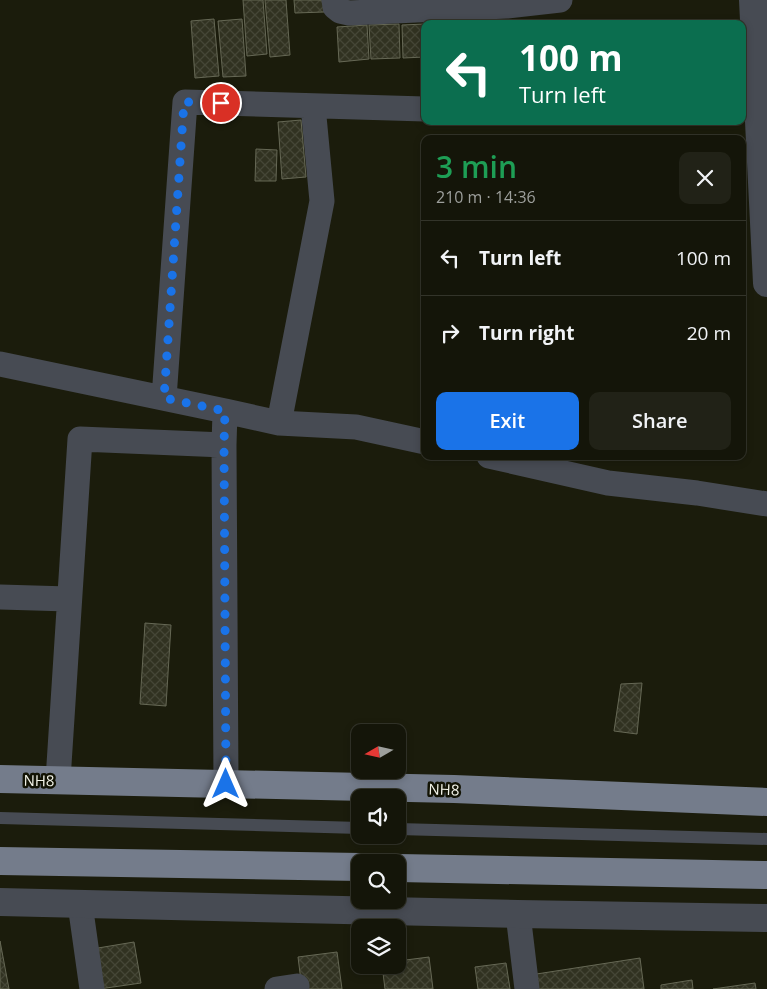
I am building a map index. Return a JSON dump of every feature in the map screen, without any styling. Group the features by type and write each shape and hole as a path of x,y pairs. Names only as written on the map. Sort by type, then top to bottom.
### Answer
{"main road":[{"name":"NH8","path":"0,779 454,789 767,802"},
{"path":"0,861 351,867"},
{"path":"406,868 767,875"}],"street":[{"path":"334,0 335,7 340,11 349,13 507,6 560,0"},
{"path":"753,0 750,74 767,283"},
{"path":"164,398 184,102 421,109"},
{"path":"279,423 322,201 312,106"},
{"path":"0,364 279,423 356,427 421,441"},
{"path":"225,411 226,784"},
{"path":"58,780 80,439 224,445"},
{"path":"507,460 608,483 697,493 767,504"},
{"path":"0,597 69,599"},
{"path":"0,902 767,918"},
{"path":"80,904 92,989"},
{"path":"518,914 526,989"}],"lane":[{"path":"0,818 351,828"},
{"path":"406,829 767,839"}],"building":[{"path":"243,0 263,0 267,54 247,56"},
{"path":"265,0 286,0 290,55 270,57"},
{"path":"294,0 324,0 324,12 295,13"},
{"path":"214,19 219,76 195,78 191,21"},
{"path":"242,19 246,76 223,77 218,21"},
{"path":"399,24 400,58 371,59 369,25"},
{"path":"421,24 421,57 403,58 402,25"},
{"path":"367,25 369,59 339,62 337,27"},
{"path":"301,120 306,177 282,179 278,122"},
{"path":"256,149 277,150 276,181 255,181"},
{"path":"145,623 171,625 166,706 140,704"},
{"path":"642,683 637,734 614,731 621,684"},
{"path":"0,941 9,989 0,989"},
{"path":"134,942 141,983 99,989 92,949"},
{"path":"337,952 342,989 302,989 298,957"},
{"path":"429,957 433,989 385,989 383,974 406,974 406,960"},
{"path":"640,958 644,989 532,989 530,975"},
{"path":"506,963 510,989 478,989 475,967"},
{"path":"692,980 693,989 661,989 661,985"},
{"path":"755,983 756,989 713,989"}],"route":[{"path":"221,103 184,102 164,398 225,411 226,784"}]}
